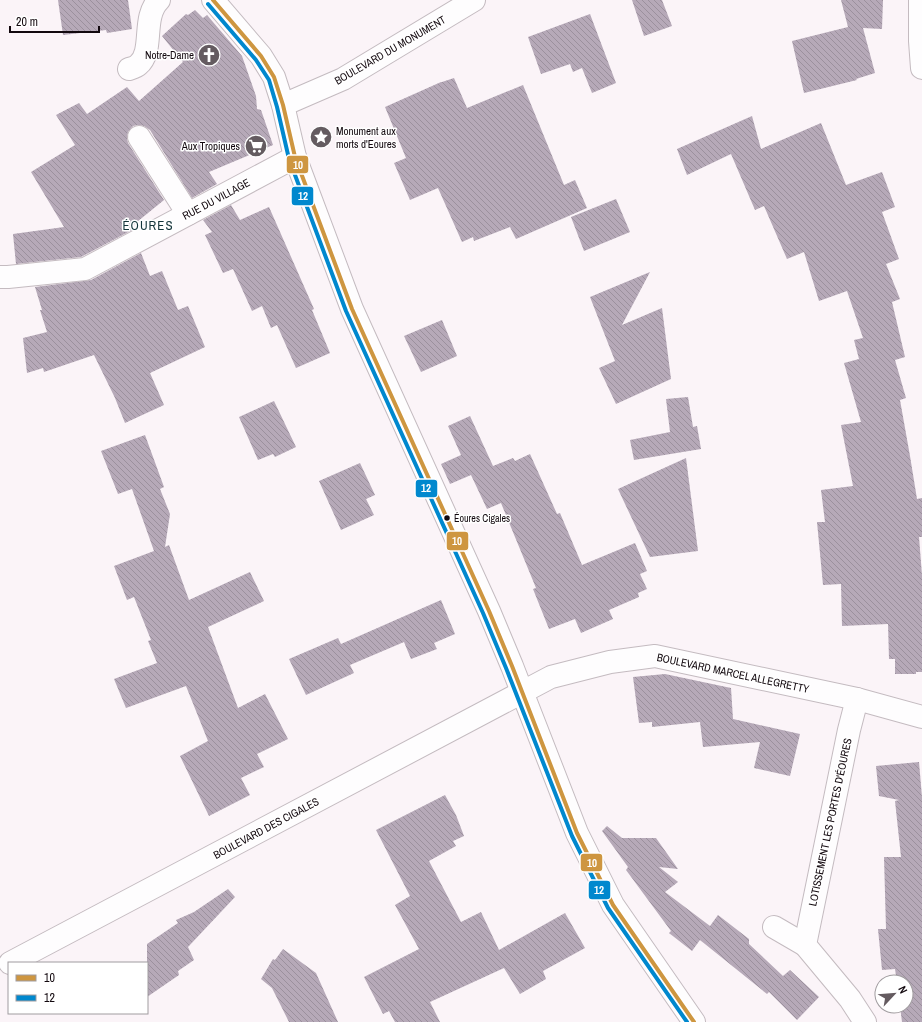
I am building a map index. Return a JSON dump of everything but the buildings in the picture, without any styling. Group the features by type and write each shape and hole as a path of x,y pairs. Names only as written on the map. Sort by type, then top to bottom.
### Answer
{"street":[{"path":"129,69 139,64 147,53 148,26 154,5 160,0"},
{"name":"BOULEVARD DU MONUMENT","path":"283,106 343,79 474,0"},
{"path":"920,0 920,41 922,68"},
{"path":"216,3 261,56 274,77 283,106 295,156 352,310 449,520 503,645 577,833 613,905 694,1022"},
{"path":"139,137 188,214"},
{"name":"RUE DU VILLAGE","path":"0,277 85,269 295,156"},
{"name":"BOULEVARD MARCEL ALLEGRETTY","path":"522,692 551,677 610,662 655,656 857,699 922,717"},
{"name":"BOULEVARD DES CIGALES","path":"11,962 522,692"},
{"name":"LOTISSEMENT LES PORTES D'ÉOURES","path":"804,945 849,730 857,699"},
{"path":"774,927 804,945 850,999 865,1022"}],"transit line":[{"name":"10","path":"213,0 261,56 274,77 283,105 295,157 352,309 489,611 577,833 613,905 694,1022"},
{"name":"12","path":"208,4 256,60 269,80 289,159 346,311 483,613 572,836 608,908 687,1022"}],"place":[{"name":"Notre-Dame","path":"209,55"},
{"name":"Monument aux morts d'Eoures","path":"321,137"},
{"name":"Aux Tropiques","path":"256,146"},
{"name":"Éoures Cigales","path":"447,518"}],"district":[{"name":"ÉOURES","path":"148,225"}]}
